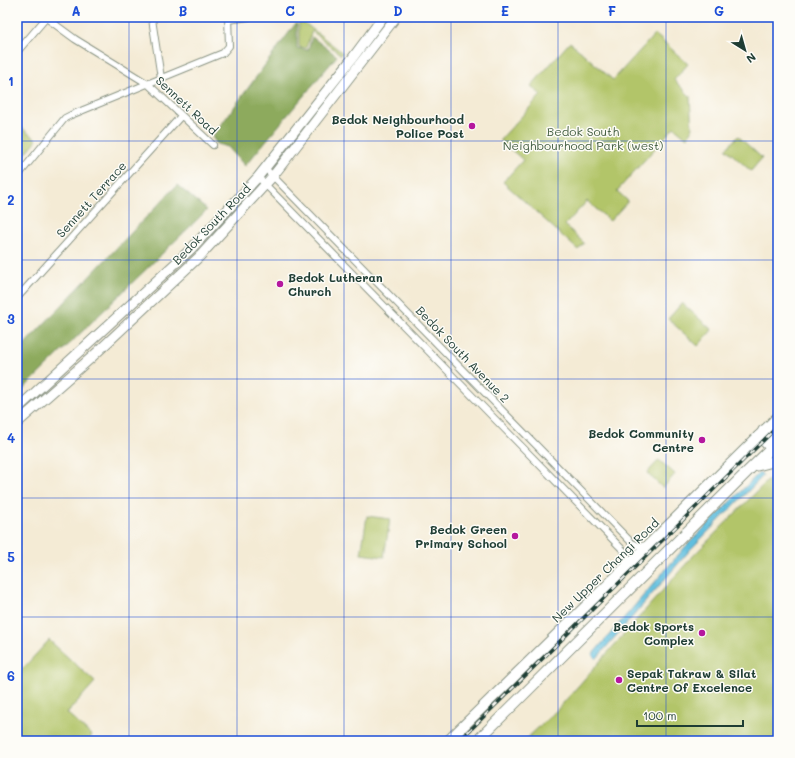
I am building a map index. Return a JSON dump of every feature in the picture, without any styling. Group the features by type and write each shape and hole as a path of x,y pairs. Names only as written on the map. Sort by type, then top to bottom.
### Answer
{"main road":[{"name":"Bedok South Road","path":"17,409 191,249 258,177 334,83 382,17"},
{"name":"Bedok South Road","path":"17,424 200,256 266,185 342,89 396,17"},
{"path":"334,83 337,87 342,89"},
{"name":"New Upper Changi Road","path":"448,741 778,417"},
{"path":"477,741 752,467 776,447 760,433"},
{"path":"752,467 771,462 778,463"}],"street":[{"path":"17,52 46,17"},
{"name":"Sennett Road","path":"46,17 75,39 148,84 213,145"},
{"path":"17,176 66,118 223,53 227,50 230,42 228,18 249,17"},
{"path":"152,19 161,78"},
{"name":"Sennett Terrace","path":"17,298 182,116"},
{"name":"Bedok South Avenue 2","path":"265,168 632,544 638,546 649,545"},
{"name":"Bedok South Avenue 2","path":"258,177 624,551 627,557 625,568"}],"green space":[{"path":"293,17 297,17 343,53 341,55 312,31 306,48 299,47 299,22"},
{"path":"296,23 297,48 308,50 312,37 337,56 245,166 228,147 217,144 212,137"},
{"name":"Bedok South Neighbourhood Park (west)","path":"655,34 688,64 674,80 690,96 692,131 687,138 674,127 617,191 628,201 610,221 587,201 565,225 584,243 578,250 503,182 523,160 500,140 541,95 531,86 570,42 613,80"},
{"path":"17,124 37,140 17,164"},
{"path":"738,136 762,158 751,171 726,149"},
{"path":"177,185 207,210 17,395 17,352"},
{"path":"682,303 712,330 698,346 668,319"},
{"path":"659,460 675,474 663,488 647,473"},
{"name":"Bedok Sports Complex","path":"776,472 778,474 778,741 524,741 557,710 693,556"},
{"path":"367,516 390,519 384,557 361,554"},
{"path":"49,640 95,682 67,713 92,736 87,741 17,741 17,675"}],"water":[{"path":"760,472 763,476 690,550 596,659 592,655 686,546"}],"railway":[{"path":"459,741 778,426"}],"place":[{"name":"Bedok Neighbourhood Police Post","path":"472,126"},
{"name":"Bedok Lutheran Church","path":"280,284"},
{"name":"Bedok Community Centre","path":"702,440"},
{"name":"Bedok Green Primary School","path":"515,536"},
{"name":"Bedok Sports Complex","path":"702,633"},
{"name":"Sepak Takraw & Silat Centre Of Excelence","path":"619,680"}]}
